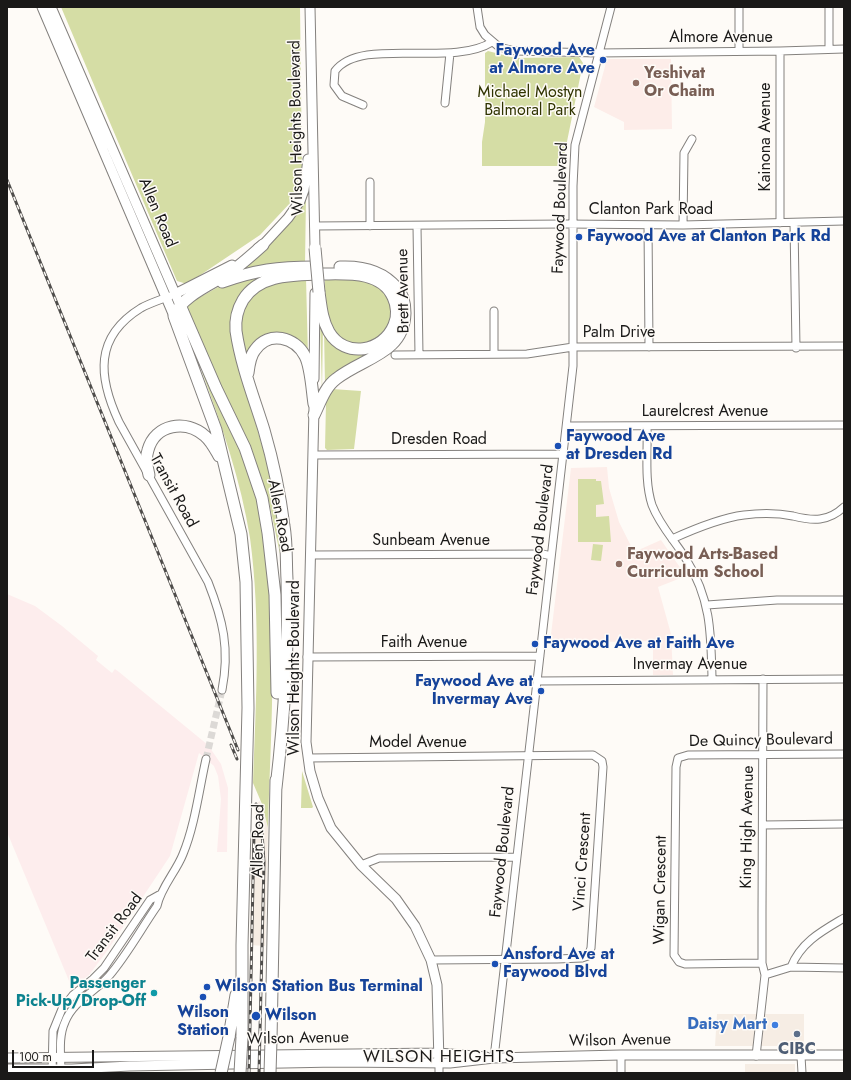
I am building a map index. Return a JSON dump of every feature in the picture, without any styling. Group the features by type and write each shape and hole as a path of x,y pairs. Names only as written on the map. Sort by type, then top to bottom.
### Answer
{"highway":[{"path":"174,316 180,305 233,270 263,245"},
{"path":"276,788 285,689 287,604 285,528 266,440 236,332 238,308 247,294 256,286 276,277 295,275 350,274 376,279 386,287 395,300 397,316 395,324 384,341 376,345 362,350 345,346 336,340 330,333 325,322 317,292 315,248"},
{"path":"202,290 256,271 288,267 360,266 375,271 390,280 400,291 405,307 405,322 400,336 387,350 336,378 328,387 314,410"},
{"name":"Allen Road","path":"180,305 216,388 245,448 262,498 268,533 275,595 277,667 270,1073"},
{"name":"Allen Road","path":"174,316 216,430 227,469 241,534 246,582 248,626 248,708 242,945 242,1037 240,1073"},
{"path":"248,378 251,356 255,348 262,342 273,338 284,338 298,345 306,357 314,410"},
{"path":"149,475 147,455 151,443 163,430 176,426 194,429 206,436 227,469"},
{"path":"221,1073 236,1000 242,945"}],"main road":[{"name":"Allen Road","path":"42,7 174,316"},
{"name":"Allen Road","path":"51,7 180,305"},
{"name":"Wilson Heights Boulevard","path":"310,7 315,248"},
{"path":"175,294 219,272 263,245 288,218 300,201 304,190 312,134"},
{"name":"Wilson Heights Boulevard","path":"317,292 314,455 307,657 306,742 308,758 318,798 331,828 361,865 396,899 415,926 431,960 437,985 439,1063"},
{"name":"Wilson Avenue","path":"7,1058 439,1053 494,1058"},
{"name":"Wilson Avenue","path":"7,1069 57,1071 269,1063 439,1063 494,1058 621,1055 844,1055"}],"street":[{"path":"363,105 342,96 334,85 335,71 347,61 369,54 450,53 478,50 492,42 480,27 477,7"},
{"name":"Faywood Boulevard","path":"494,1058 504,959 564,454 573,366 573,224 575,145 598,53 612,7"},
{"path":"739,7 739,51"},
{"path":"829,7 829,49"},
{"name":"Almore Avenue","path":"492,42 506,50 515,51 598,53 844,49"},
{"name":"Kainona Avenue","path":"780,51 780,223"},
{"path":"445,102 450,53"},
{"path":"683,225 684,153 692,139"},
{"path":"370,182 370,226"},
{"name":"Clanton Park Road","path":"314,226 573,224 683,225 844,222"},
{"path":"794,223 796,348"},
{"path":"648,224 649,348"},
{"name":"Brett Avenue","path":"417,226 419,355"},
{"name":"Transit Road","path":"175,294 166,298 160,304 133,314 118,328 110,340 104,363 104,378 109,400 208,582 218,609 225,642 225,673 222,690"},
{"path":"494,310 494,354"},
{"name":"Palm Drive","path":"395,355 527,354 573,347 796,348 844,346"},
{"name":"Laurelcrest Avenue","path":"567,426 647,427 844,425"},
{"path":"647,427 649,494 659,520 693,570 707,605 712,631 712,678"},
{"name":"Dresden Road","path":"314,455 564,454"},
{"path":"672,539 730,518 744,515 768,514 821,520 829,518 844,507"},
{"name":"Sunbeam Avenue","path":"311,555 543,554 551,556"},
{"path":"707,605 784,600 844,600"},
{"name":"Faith Avenue","path":"307,657 540,656"},
{"name":"Invermay Avenue","path":"537,681 712,678 763,680 844,679"},
{"name":"King High Avenue","path":"763,680 762,963 765,975"},
{"name":"De Quincy Boulevard","path":"678,758 688,755 844,754"},
{"name":"Vinci Crescent","path":"504,959 582,958 588,956 591,948 602,761 593,755 528,756"},
{"name":"Model Avenue","path":"308,758 528,756"},
{"name":"Wigan Crescent","path":"678,758 676,767 674,955 680,962 685,964 762,963"},
{"name":"Transit Road","path":"57,1071 57,1057 62,1032 68,1015 73,1008 103,983 113,971 157,906 159,895 180,863 184,852 206,759"},
{"path":"763,824 844,824"},
{"path":"361,865 379,858 516,857"},
{"path":"791,967 795,956 810,939 844,918"},
{"path":"431,960 504,959"},
{"path":"756,1056 765,975 791,967 844,968"},
{"path":"621,1055 621,1073"},
{"path":"801,1056 802,1073"},
{"path":"439,1063 439,1073"}],"shaded area":[{"name":"Yeshivat Or Chaim","path":"607,59 671,59 672,129 624,130 624,122 594,107"},
{"name":"Faywood Arts-Based Curriculum School","path":"607,467 609,488 619,522 634,552 661,540 686,576 658,587 671,634 673,675 653,675 653,641 550,643 571,468"},
{"path":"7,594 35,606 62,626 98,656 96,660 112,673 115,669 119,672 208,745 221,764 228,788 227,852 217,852 221,799 218,776 214,766 199,753 170,856 107,951 89,975 72,988 7,832"},
{"path":"260,801 268,828 265,946 250,945 252,833 257,833 254,805"},
{"path":"717,1014 804,1014 804,1046 715,1046"},
{"path":"745,1064 795,1064 795,1073 745,1073"}],"green space":[{"path":"61,7 300,7 302,166 292,201 260,235 187,284 177,281"},
{"name":"Michael Mostyn Balmoral Park","path":"488,51 515,58 579,57 583,63 562,166 482,166 482,142 485,122 485,53"},
{"path":"306,196 305,264 237,274 283,229"},
{"path":"277,271 237,302 252,411 272,480 283,553 280,554 269,502 261,476 249,446 215,379 186,305 220,286"},
{"path":"306,278 308,357 286,335 245,357 239,326 246,300 271,282"},
{"path":"325,278 358,279 377,285 389,300 392,312 392,318 385,335 373,342 358,345 344,342 339,338 331,326 327,313"},
{"path":"320,319 323,326 322,393"},
{"path":"324,329 327,334 367,352 376,353 325,385"},
{"path":"204,371 243,455 255,490 266,548 272,627 272,708 268,828 262,804 253,783 257,630 256,599 250,538 242,496 224,433 202,372"},
{"path":"332,389 361,391 354,449 327,450 325,448 326,403"},
{"path":"578,479 596,479 596,481 601,481 604,504 596,505 596,517 609,516 611,542 578,542"},
{"path":"593,544 603,545 601,561 591,560"},
{"path":"302,771 313,807 312,808 301,808"}],"tunnel":[{"path":"206,759 222,690"}],"railway":[{"path":"7,180 238,750"},
{"path":"231,745 237,759"},
{"path":"256,804 262,833 264,862 259,1073"},
{"path":"249,1073 254,833"}],"place":[{"name":"Faywood Ave at Almore Ave","path":"603,60"},
{"name":"Yeshivat Or Chaim","path":"636,83"},
{"name":"Faywood Ave at Clanton Park Rd","path":"579,237"},
{"name":"Faywood Ave at Dresden Rd","path":"558,446"},
{"name":"Faywood Arts-Based Curriculum School","path":"619,564"},
{"name":"Faywood Ave at Faith Ave","path":"535,644"},
{"name":"Faywood Ave at Invermay Ave","path":"541,691"},
{"name":"Ansford Ave at Faywood Blvd","path":"495,964"},
{"name":"Wilson Station Bus Terminal","path":"207,987"},
{"name":"Passenger Pick-Up/Drop-Off","path":"154,993"},
{"name":"Wilson Station","path":"203,997"},
{"name":"Wilson","path":"256,1016"},
{"name":"Daisy Mart","path":"775,1025"},
{"name":"CIBC","path":"797,1034"}],"district":[{"name":"WILSON HEIGHTS","path":"439,1058"}]}
